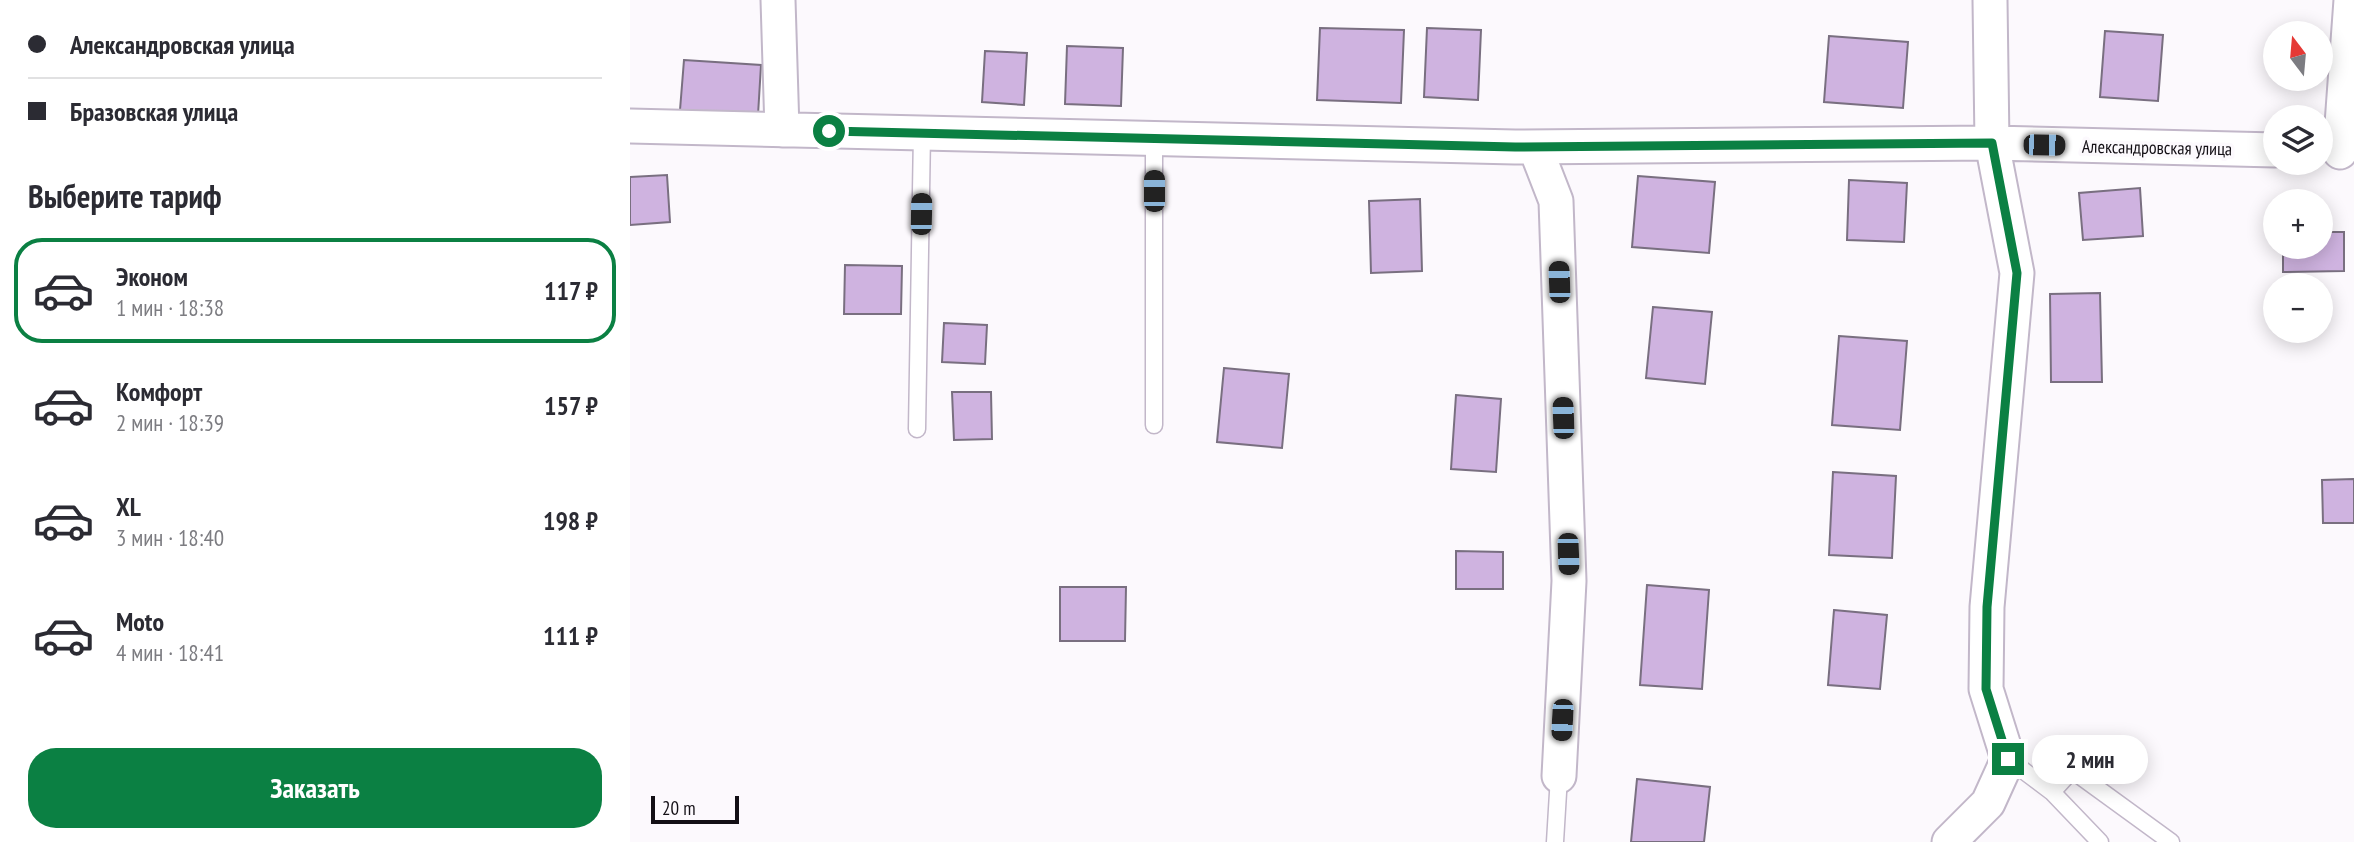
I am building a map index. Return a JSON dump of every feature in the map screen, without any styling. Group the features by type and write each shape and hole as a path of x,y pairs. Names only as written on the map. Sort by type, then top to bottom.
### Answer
{"street":[{"path":"778,0 782,130"},
{"path":"1949,842 1988,803 2008,759 1986,689 1987,607 2017,273 1992,143 1990,0"},
{"path":"2338,152 2351,0"},
{"name":"Александровская улица","path":"630,126 1535,147 1992,143 2263,150"},
{"path":"1535,147 1556,201 1569,581 1559,776"}],"lane":[{"path":"917,429 922,133"},
{"path":"1154,138 1154,425"},
{"path":"2008,759 2052,792 2100,842"},
{"path":"2052,792 2072,770 2171,842"},
{"path":"1555,842 1559,776"}],"building":[{"path":"1320,28 1404,30 1401,103 1317,100"},
{"path":"1427,28 1481,30 1478,100 1424,97"},
{"path":"2105,31 2163,35 2158,101 2100,97"},
{"path":"1829,36 1908,42 1903,108 1824,102"},
{"path":"1067,46 1123,48 1121,106 1065,104"},
{"path":"985,51 1027,53 1024,105 982,102"},
{"path":"684,60 761,65 758,115 680,110"},
{"path":"667,175 670,222 630,225 630,177"},
{"path":"1638,176 1715,182 1709,253 1632,247"},
{"path":"1849,180 1907,183 1904,242 1847,240"},
{"path":"2140,188 2143,236 2083,240 2079,193"},
{"path":"1420,199 1422,271 1371,273 1369,201"},
{"path":"2333,232 2344,232 2344,271 2283,272 2283,259 2333,259"},
{"path":"845,265 902,266 901,314 844,314"},
{"path":"2100,293 2102,382 2051,382 2050,294"},
{"path":"1653,307 1712,312 1705,384 1646,378"},
{"path":"944,323 987,325 985,364 942,362"},
{"path":"1839,336 1907,341 1900,430 1832,425"},
{"path":"1224,368 1289,374 1282,448 1217,442"},
{"path":"952,392 991,392 992,439 954,440"},
{"path":"1456,395 1501,399 1496,472 1451,469"},
{"path":"1833,472 1896,476 1892,558 1829,555"},
{"path":"2354,479 2354,523 2323,523 2322,480"},
{"path":"1456,551 1503,552 1503,589 1456,589"},
{"path":"1647,585 1709,590 1702,689 1640,685"},
{"path":"1060,587 1126,587 1125,641 1060,641"},
{"path":"1834,610 1887,615 1880,689 1828,685"},
{"path":"1637,779 1710,787 1704,842 1631,842"}],"route":[{"path":"829,131 1515,147 1992,143 2017,273 1987,607 1986,689 2008,759"}]}
